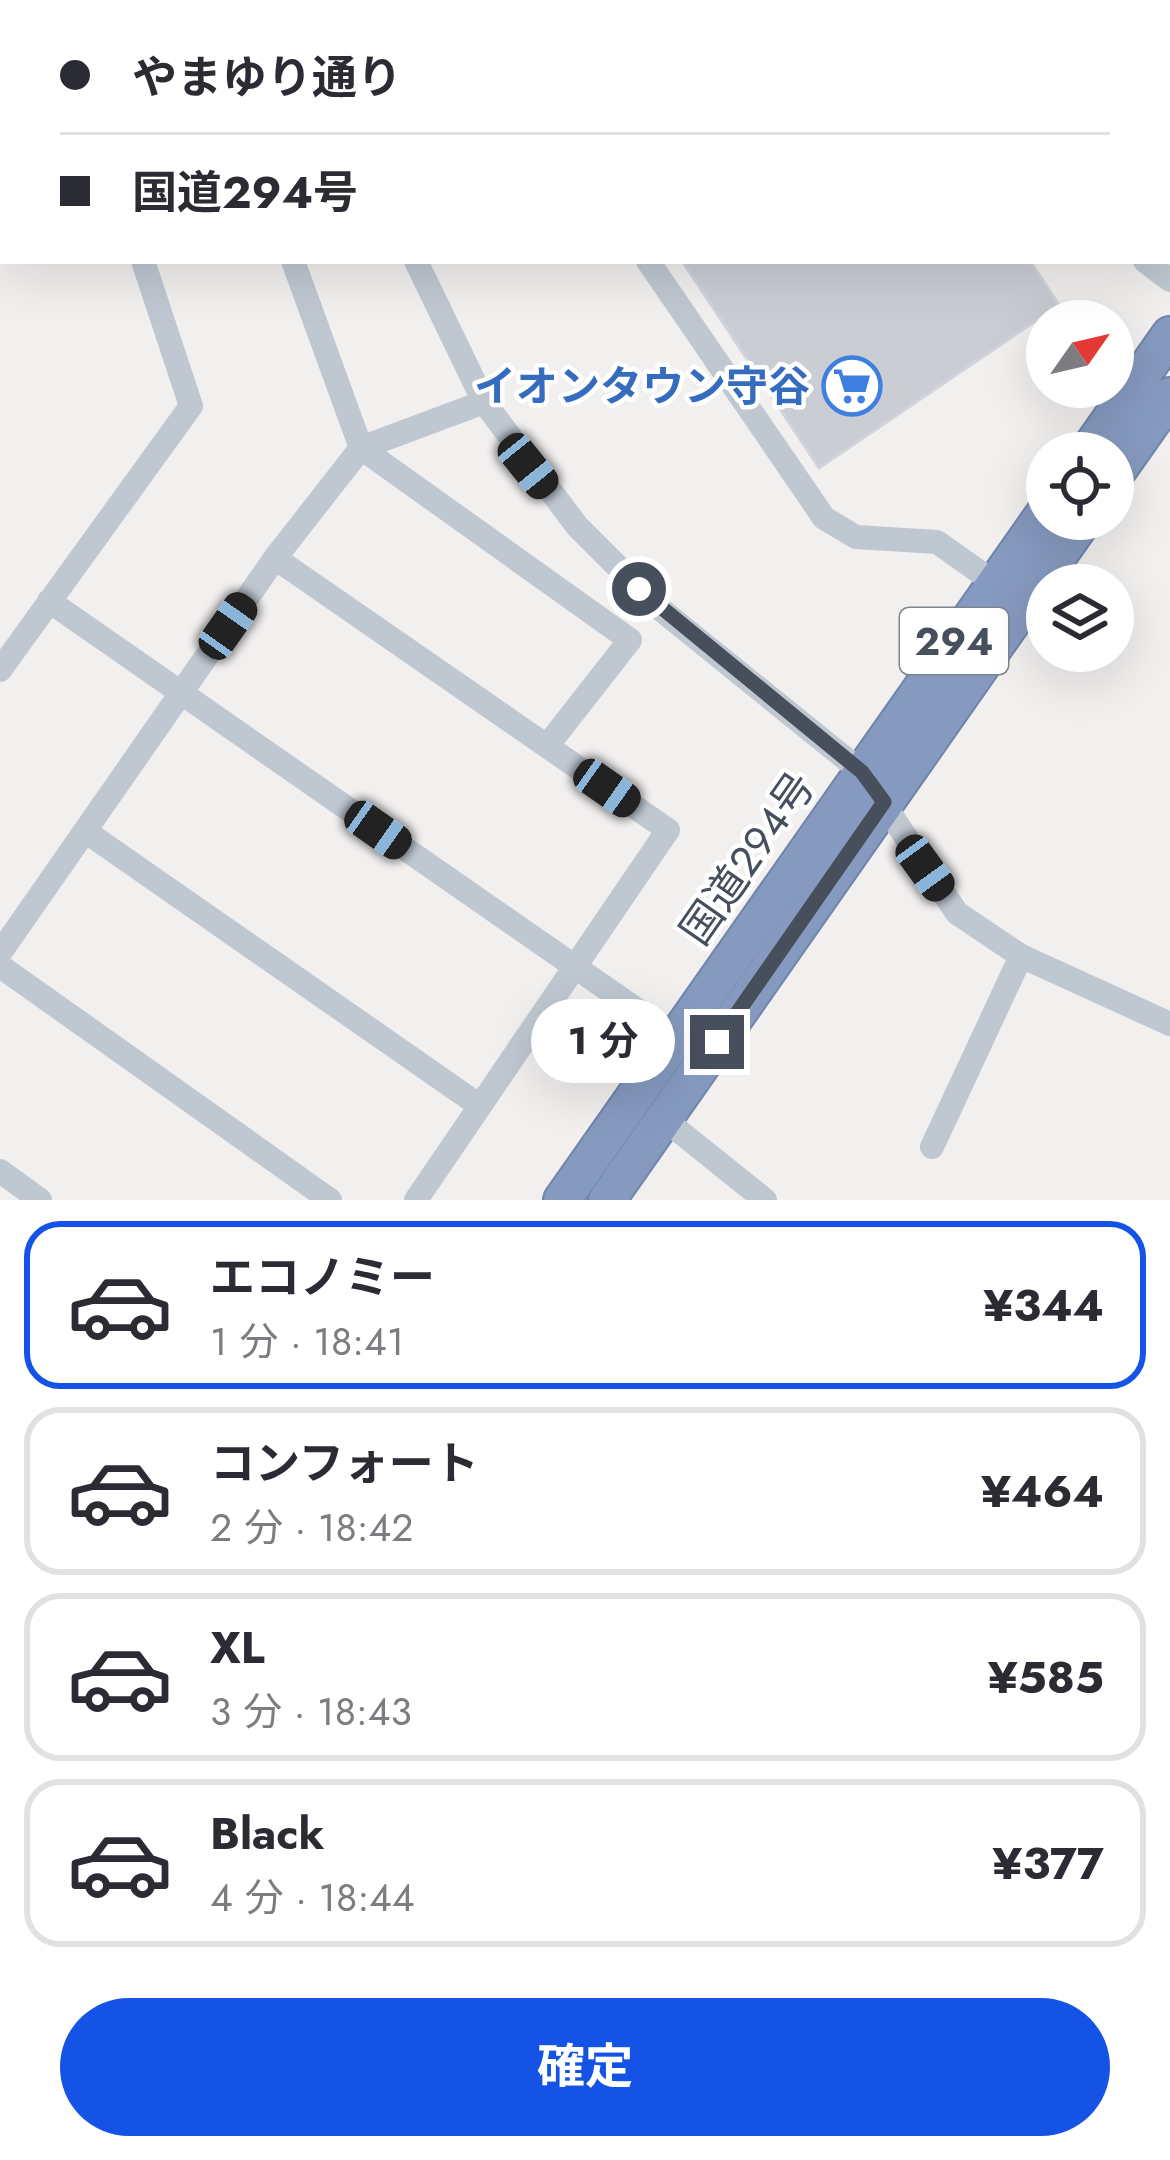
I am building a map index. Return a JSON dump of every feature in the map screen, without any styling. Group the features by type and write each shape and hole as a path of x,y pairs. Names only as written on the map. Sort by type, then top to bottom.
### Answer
{"highway":[{"path":"1102,432 1170,335"},
{"path":"1134,447 1170,396"},
{"name":"国道294号","path":"562,1200 1026,539"},
{"name":"国道294号","path":"608,1200 1069,540"}],"street":[{"path":"0,670 191,406 144,264"},
{"path":"294,264 361,448 630,640 547,746"},
{"path":"417,264 484,402 528,466 618,570 715,656 862,772 956,913 1021,956 1170,1024"},
{"path":"650,264 824,518 856,537 937,542 995,583"},
{"path":"0,953 275,559 361,448 484,402"},
{"path":"275,559 668,830 416,1200"},
{"path":"49,601 676,1036"},
{"path":"85,831 480,1106"},
{"path":"932,1147 1021,956"},
{"path":"0,966 330,1200"},
{"path":"664,1119 766,1200"},
{"path":"0,1171 40,1200"}],"building":[{"name":"イオンタウン守谷","path":"684,264 1032,264 1056,300 1026,300 1026,327 819,468"}],"place":[{"name":"イオンタウン守谷","path":"852,386"}],"route":[{"path":"639,589 862,772 884,802 717,1042"}]}
